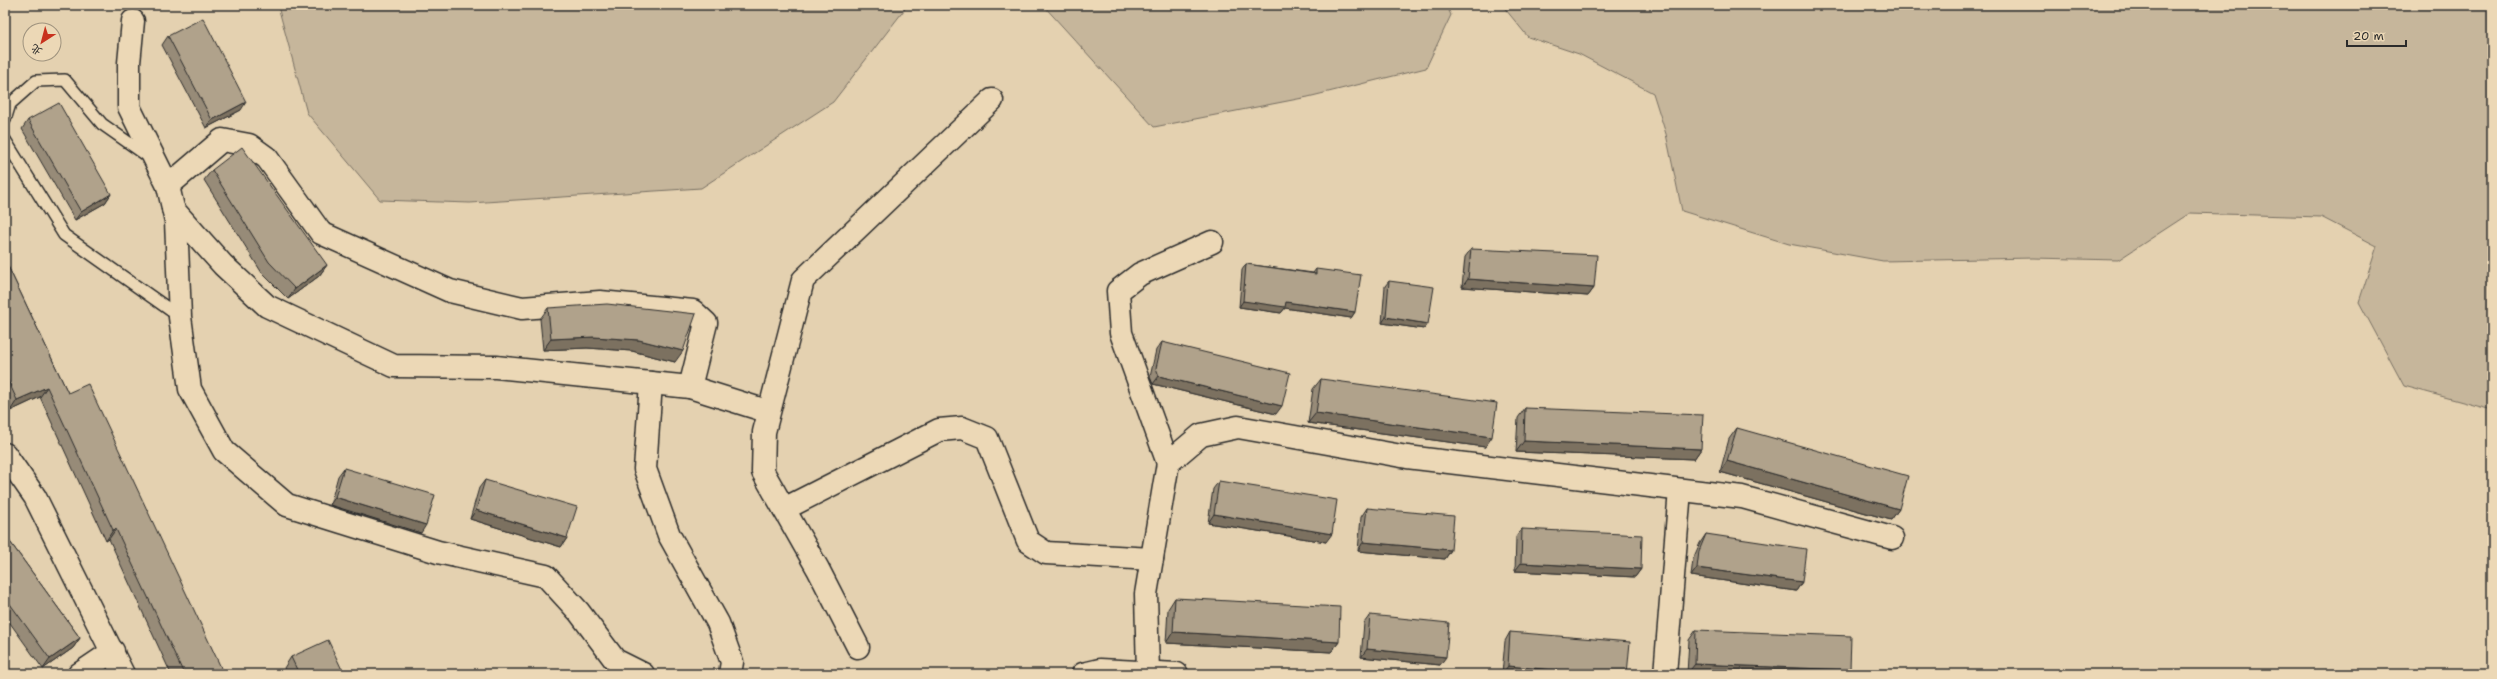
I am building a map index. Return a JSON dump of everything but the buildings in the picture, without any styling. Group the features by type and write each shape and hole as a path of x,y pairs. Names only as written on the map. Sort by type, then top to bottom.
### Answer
{"street":[{"path":"133,21 129,63 129,107 168,186 176,221 180,317 190,390 224,451 287,505 438,552 546,576 579,612 614,660 643,674"},
{"path":"858,647 818,569 763,472 764,432 803,280 992,100"},
{"path":"168,186 222,140 249,145 267,158 321,233 450,291 522,308 600,302 693,311 706,323 690,387"},
{"path":"173,209 223,265 267,306 394,366 496,367 690,387 757,408"},
{"path":"1148,673 1146,594 1168,463 1121,334 1118,292 1140,274 1212,242"},
{"path":"651,383 644,469 669,535 718,623 732,662 730,674"},
{"path":"1168,463 1201,435 1238,427 1407,457 1742,497 1892,538"},
{"path":"784,509 939,430 962,428 987,438 1028,541 1046,553 1152,559"},
{"path":"5,454 35,497 113,651 123,674"},
{"path":"1665,674 1680,490"},
{"path":"79,674 113,651"},
{"path":"1083,674 1100,670 1177,674"}],"lane":[{"path":"5,120 10,104 36,81 65,80 102,124 157,162"},
{"path":"5,140 64,235 180,317"}],"shaded area":[{"path":"279,5 908,5 833,102 701,188 470,203 380,200 307,113 279,10"},
{"path":"1043,5 1446,5 1451,15 1426,68 1308,97 1154,127"},
{"path":"1502,5 2492,5 2492,410 2404,386 2359,302 2377,246 2321,217 2190,213 2118,260 2033,258 1883,261 1789,244 1682,211 1666,134 1653,93 1579,54 1528,37"}]}
